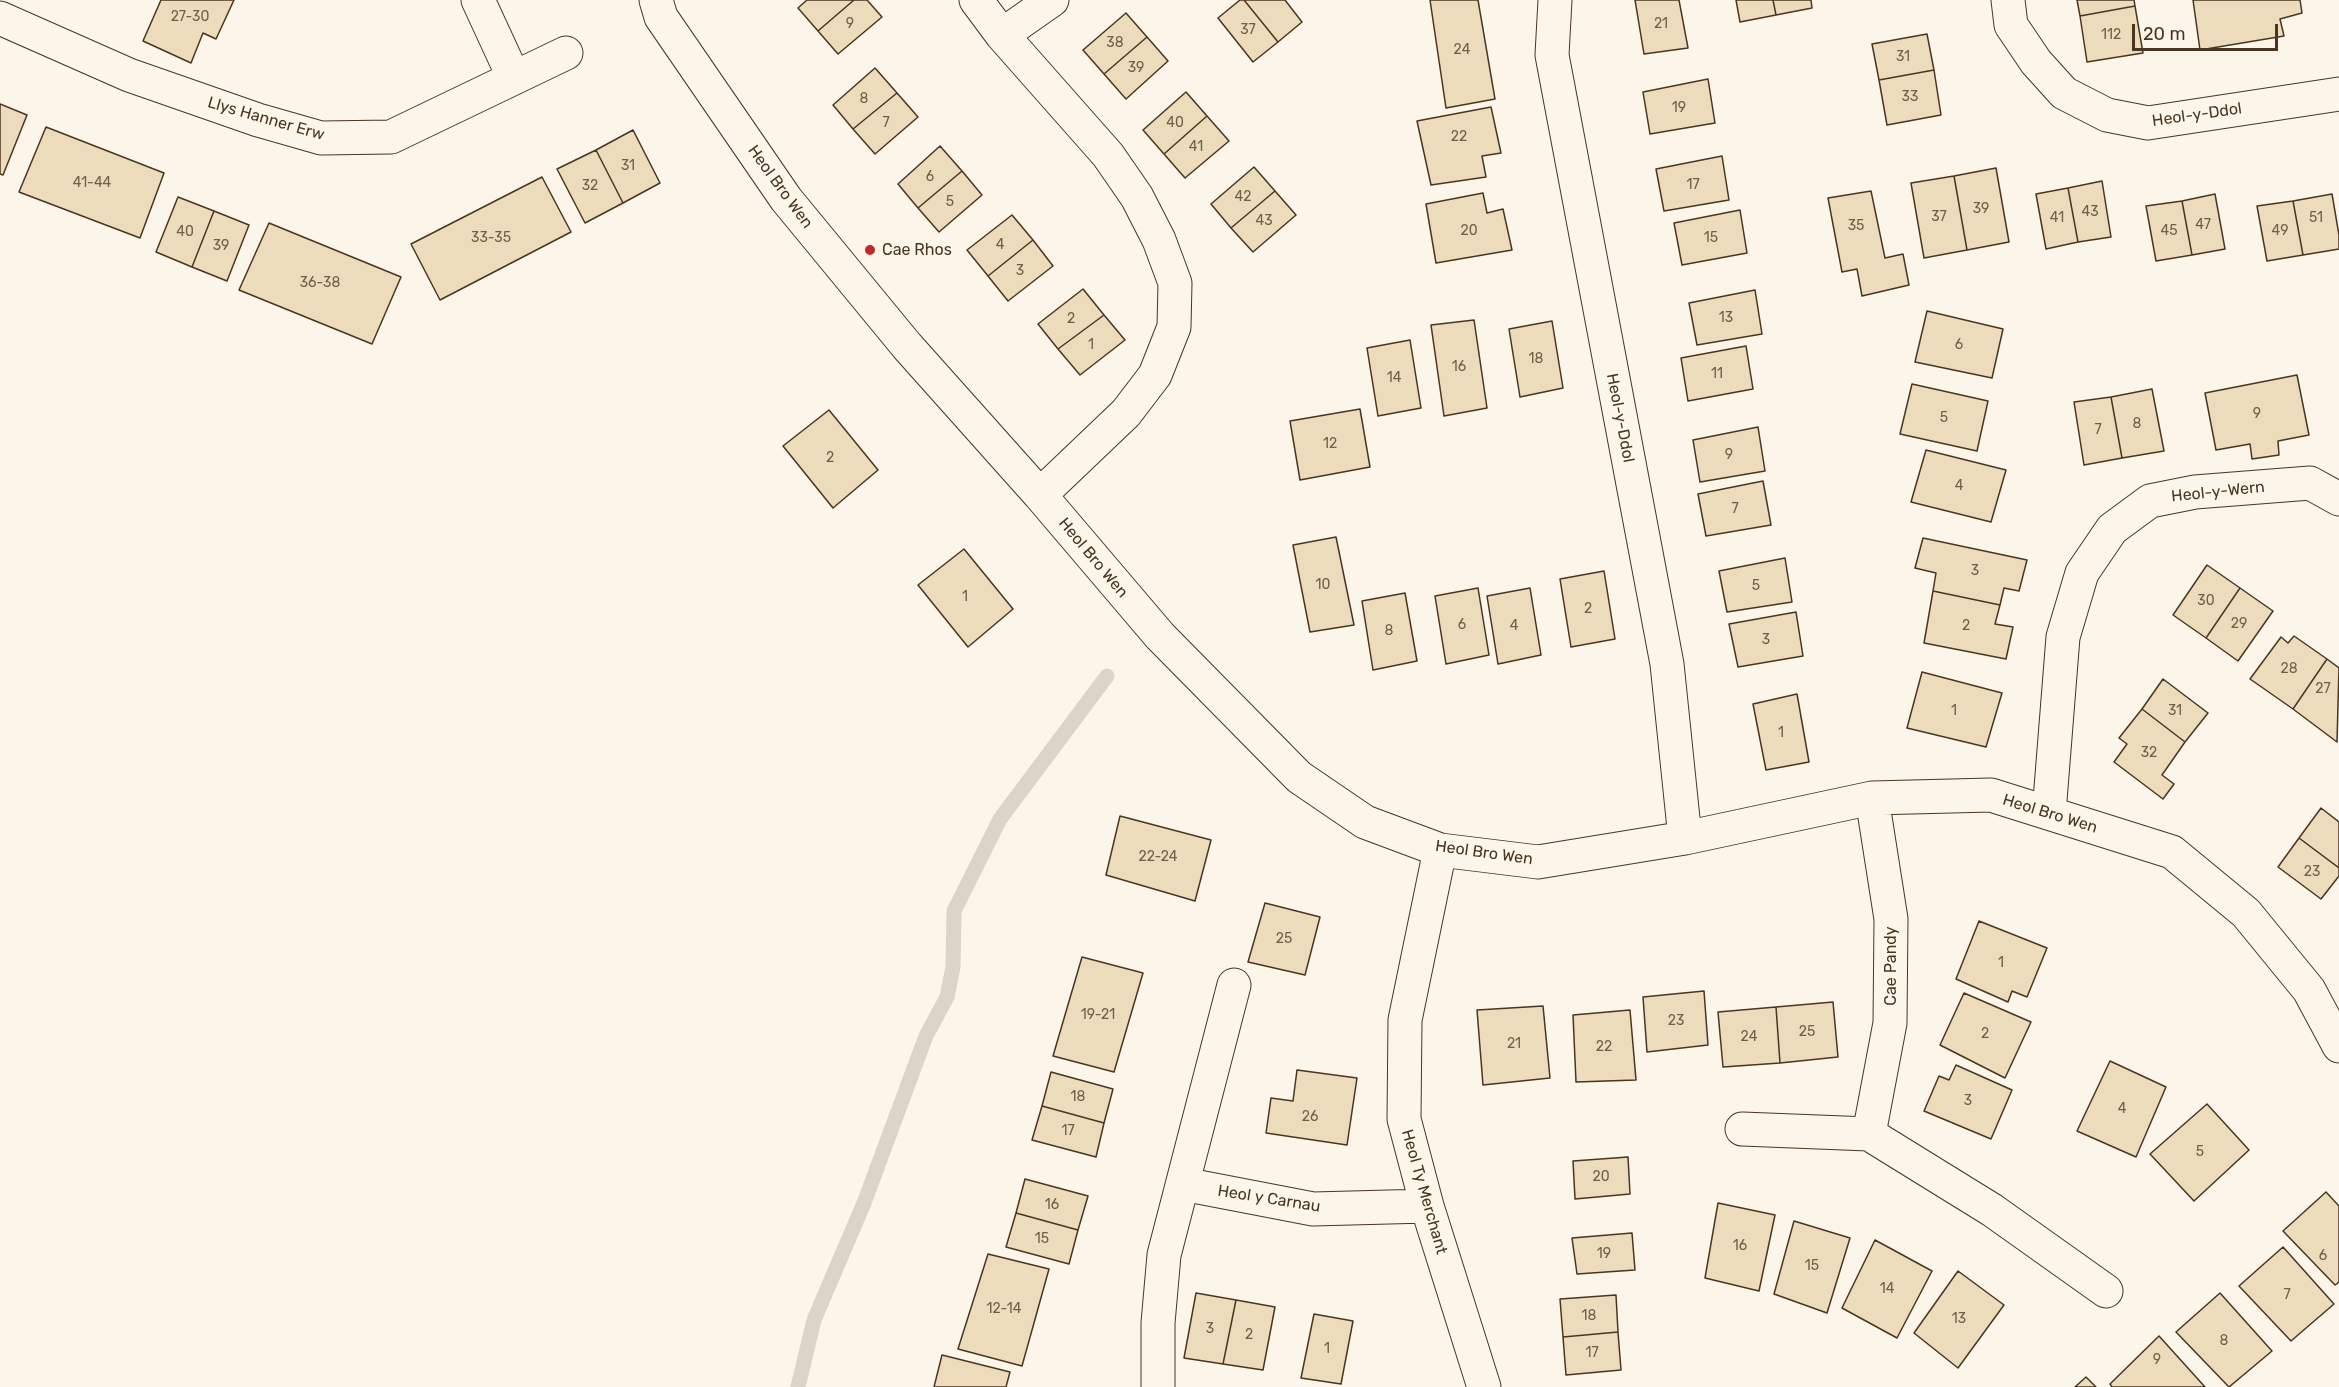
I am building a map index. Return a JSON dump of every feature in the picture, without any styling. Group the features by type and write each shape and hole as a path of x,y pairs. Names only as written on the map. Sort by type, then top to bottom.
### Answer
{"street":[{"path":"478,0 514,78"},
{"name":"Heol Bro Wen","path":"657,0 662,17 786,199 908,346 1040,495 1160,636 1299,777 1365,822 1440,850 1538,862 1685,838 1872,798 1992,795 2172,852 2246,913 2309,990 2339,1046"},
{"path":"976,0 1002,35 1108,155 1131,189 1159,240 1175,283 1174,327 1155,375 1126,413 1040,495"},
{"path":"1002,35 1052,0"},
{"name":"Heol-y-Ddol","path":"1555,0 1552,56 1667,664 1685,838"},
{"name":"Heol-y-Ddol","path":"2008,0 2011,25 2036,62 2064,93 2107,116 2148,123 2339,94"},
{"name":"Llys Hanner Erw","path":"0,18 129,75 258,120 321,138 391,137 566,53"},
{"name":"Heol-y-Wern","path":"2049,813 2063,637 2082,573 2112,530 2150,501 2195,492 2310,483 2339,499"},
{"name":"Cae Pandy","path":"1869,1134 1890,1023 1891,919 1872,798"},
{"name":"Heol Ty Merchant","path":"1440,850 1405,1020 1404,1119 1427,1206 1484,1387"},
{"path":"1158,1387 1158,1323 1164,1255 1234,985"},
{"path":"1742,1129 1869,1134 1992,1210 2106,1291"},
{"name":"Heol y Carnau","path":"1183,1184 1313,1209 1427,1206"}],"building":[{"path":"161,0 234,0 216,39 203,33 191,63 143,41"},
{"path":"807,0 854,0 818,31 798,8"},
{"path":"854,0 867,0 882,17 838,54 818,31"},
{"path":"1240,0 1244,0 1278,42 1253,62 1218,18"},
{"path":"1244,0 1285,0 1302,22 1278,42"},
{"path":"1430,0 1478,0 1495,99 1446,108"},
{"path":"1635,0 1679,0 1688,48 1644,54"},
{"path":"1736,0 1773,0 1776,15 1740,22"},
{"path":"1773,0 1811,0 1812,8 1776,15"},
{"path":"2077,0 2134,0 2135,6 2080,16"},
{"path":"2193,0 2300,0 2302,13 2280,19 2284,36 2200,50"},
{"path":"2135,6 2143,53 2087,62 2080,16"},
{"path":"1126,13 1147,37 1104,74 1083,50"},
{"path":"1927,34 1934,70 1879,80 1872,44"},
{"path":"1147,37 1168,61 1126,99 1104,74"},
{"path":"875,68 897,93 853,129 833,105"},
{"path":"1934,70 1941,115 1887,125 1879,80"},
{"path":"1708,79 1715,123 1650,134 1643,92"},
{"path":"1186,92 1207,116 1164,154 1143,130"},
{"path":"897,93 918,117 875,154 853,129"},
{"path":"0,104 27,115 3,175 0,174"},
{"path":"1491,107 1501,153 1482,156 1486,177 1431,185 1417,121"},
{"path":"1207,116 1229,141 1185,178 1164,154"},
{"path":"46,127 164,173 140,238 19,192"},
{"path":"633,130 660,183 623,203 596,150"},
{"path":"940,146 962,171 918,208 898,184"},
{"path":"596,150 623,203 585,223 557,169"},
{"path":"1722,156 1729,200 1664,211 1656,169"},
{"path":"1254,167 1275,191 1231,228 1211,204"},
{"path":"1996,168 2009,242 1967,250 1954,176"},
{"path":"962,171 982,195 939,232 918,208"},
{"path":"1954,176 1967,250 1924,258 1911,183"},
{"path":"542,177 571,232 440,300 411,244"},
{"path":"2102,181 2111,237 2078,242 2068,188"},
{"path":"2068,188 2078,242 2046,249 2036,194"},
{"path":"1275,191 1296,215 1253,252 1231,228"},
{"path":"1871,191 1885,258 1903,254 1909,285 1862,296 1857,269 1842,272 1828,198"},
{"path":"1483,193 1487,213 1503,209 1512,250 1436,263 1426,204"},
{"path":"2215,194 2225,249 2192,255 2182,201"},
{"path":"2332,194 2339,249 2303,255 2293,201"},
{"path":"178,197 214,211 192,267 156,252"},
{"path":"2182,201 2192,255 2156,261 2146,206"},
{"path":"2293,201 2303,255 2267,261 2257,206"},
{"path":"1740,210 1747,253 1682,265 1674,223"},
{"path":"214,211 249,225 227,281 192,267"},
{"path":"1012,215 1033,240 988,276 967,250"},
{"path":"269,223 401,277 372,344 239,290"},
{"path":"1033,240 1053,266 1008,301 988,276"},
{"path":"1083,289 1104,315 1058,349 1038,324"},
{"path":"1755,290 1762,334 1697,345 1689,303"},
{"path":"1927,311 2003,329 1992,378 1915,362"},
{"path":"1104,315 1125,340 1080,375 1058,349"},
{"path":"1474,320 1487,408 1444,416 1431,325"},
{"path":"1552,321 1563,388 1520,397 1509,329"},
{"path":"1410,340 1421,408 1378,416 1367,348"},
{"path":"1746,346 1753,389 1688,401 1681,358"},
{"path":"2297,375 2309,435 2278,441 2279,455 2252,459 2250,444 2216,450 2205,393"},
{"path":"1912,384 1988,401 1977,451 1900,434"},
{"path":"2152,389 2164,451 2122,458 2111,397"},
{"path":"2111,397 2122,458 2084,465 2074,402"},
{"path":"1360,409 1370,467 1300,480 1290,421"},
{"path":"829,410 878,470 833,508 783,446"},
{"path":"1758,427 1765,471 1700,482 1693,440"},
{"path":"1926,450 2006,470 1991,522 1911,502"},
{"path":"1763,481 1771,525 1706,536 1698,494"},
{"path":"1336,537 1354,625 1310,632 1293,545"},
{"path":"1923,538 2027,560 2019,591 2004,588 2000,605 1933,591 1936,573 1915,568"},
{"path":"964,549 1013,609 968,647 918,585"},
{"path":"1785,558 1792,602 1727,612 1719,571"},
{"path":"2207,565 2240,588 2206,638 2173,615"},
{"path":"1604,571 1615,639 1571,647 1560,579"},
{"path":"1478,588 1489,655 1446,664 1435,596"},
{"path":"1530,588 1541,655 1498,664 1487,596"},
{"path":"2240,588 2273,611 2238,661 2206,638"},
{"path":"1933,591 2000,605 1995,624 2013,627 2006,659 1924,643"},
{"path":"1405,593 1417,661 1373,670 1362,601"},
{"path":"1796,612 1803,656 1738,667 1729,624"},
{"path":"2294,636 2327,659 2293,709 2250,679 2281,637 2288,643"},
{"path":"2327,659 2339,668 2337,742 2293,709"},
{"path":"1922,672 2002,693 1986,747 1907,728"},
{"path":"2163,679 2208,713 2185,742 2142,709"},
{"path":"1797,694 1809,762 1766,770 1753,704"},
{"path":"2142,709 2185,742 2162,775 2174,784 2163,799 2114,762 2127,744 2119,738"},
{"path":"2321,808 2339,822 2339,868 2299,838"},
{"path":"1120,816 1211,840 1195,901 1106,875"},
{"path":"2299,838 2339,868 2339,876 2321,899 2278,867"},
{"path":"1265,903 1320,917 1305,975 1248,962"},
{"path":"1979,921 2047,948 2027,997 2012,991 2008,1002 1956,979"},
{"path":"1082,957 1143,973 1114,1072 1053,1056"},
{"path":"1704,991 1708,1045 1647,1052 1643,997"},
{"path":"1964,993 2031,1022 2005,1078 1940,1045"},
{"path":"1833,1002 1838,1057 1780,1063 1776,1007"},
{"path":"1543,1006 1550,1078 1483,1085 1477,1010"},
{"path":"1776,1007 1780,1063 1723,1067 1718,1012"},
{"path":"1630,1010 1636,1080 1576,1082 1573,1015"},
{"path":"2110,1061 2166,1087 2136,1157 2077,1131"},
{"path":"1956,1065 2012,1090 1991,1139 1924,1111 1939,1076 1949,1080"},
{"path":"1297,1070 1357,1078 1347,1145 1266,1133 1271,1098 1293,1101"},
{"path":"1051,1072 1113,1089 1104,1123 1042,1106"},
{"path":"2207,1104 2249,1150 2194,1201 2150,1154"},
{"path":"1042,1106 1104,1123 1096,1157 1032,1140"},
{"path":"1628,1157 1630,1194 1575,1199 1573,1161"},
{"path":"1025,1179 1088,1196 1078,1230 1016,1213"},
{"path":"2326,1192 2339,1206 2339,1282 2335,1285 2283,1231"},
{"path":"1718,1203 1775,1215 1759,1291 1705,1278"},
{"path":"1016,1213 1078,1230 1069,1264 1006,1247"},
{"path":"1794,1221 1850,1238 1827,1313 1774,1294"},
{"path":"1632,1233 1635,1270 1577,1274 1572,1238"},
{"path":"1875,1240 1932,1271 1897,1338 1842,1308"},
{"path":"2283,1247 2334,1304 2291,1341 2239,1286"},
{"path":"988,1254 1049,1269 1022,1366 958,1349"},
{"path":"1958,1271 2004,1305 1958,1368 1914,1333"},
{"path":"1196,1293 1236,1300 1223,1364 1184,1358"},
{"path":"2220,1293 2272,1351 2229,1387 2176,1332"},
{"path":"1616,1295 1618,1332 1563,1337 1560,1299"},
{"path":"1236,1300 1275,1307 1263,1370 1223,1364"},
{"path":"1314,1314 1353,1321 1341,1384 1301,1378"},
{"path":"1618,1332 1621,1370 1566,1375 1563,1337"},
{"path":"2159,1336 2205,1387 2112,1387 2110,1384"},
{"path":"942,1355 1010,1372 1006,1387 934,1387"},
{"path":"2086,1377 2096,1387 2075,1387"}],"waterway":[{"path":"798,1387 814,1320 864,1203 926,1036 947,997 953,967 954,911 1000,819 1107,676"}],"place":[{"name":"Cae Rhos","path":"870,250"}]}
